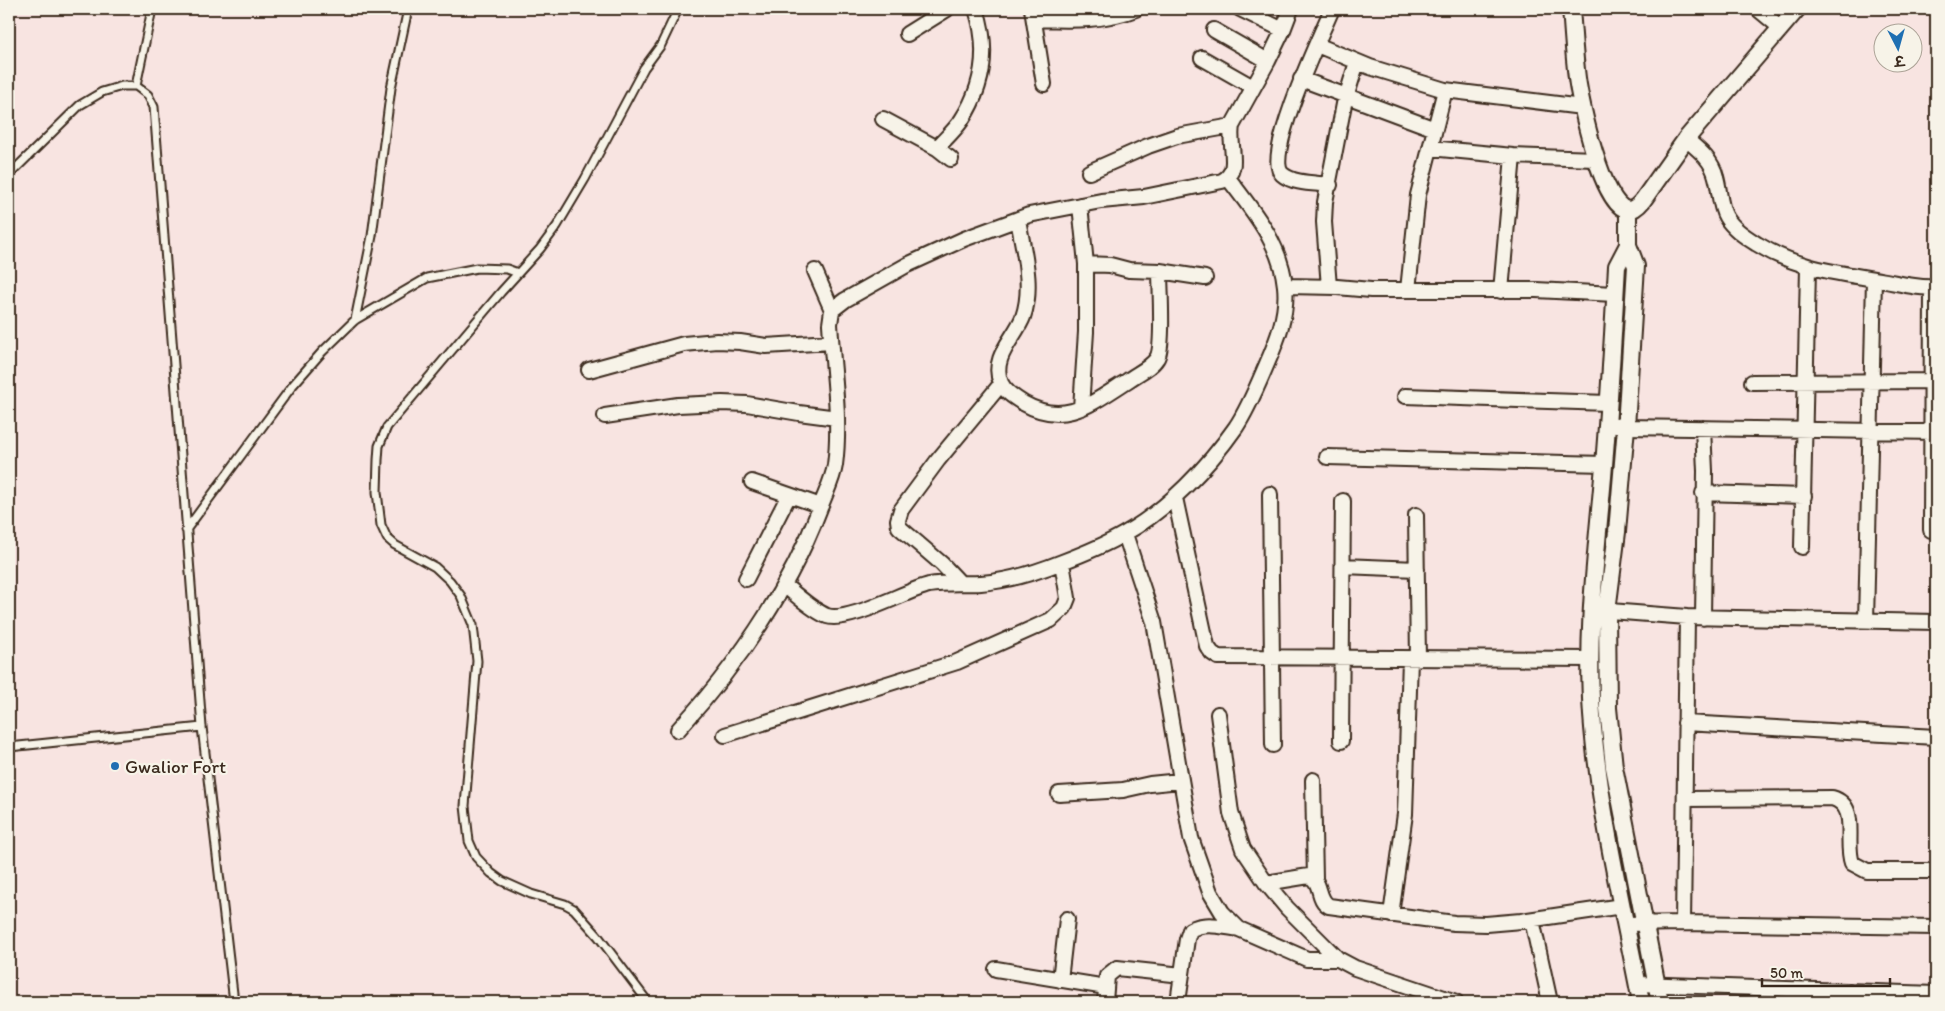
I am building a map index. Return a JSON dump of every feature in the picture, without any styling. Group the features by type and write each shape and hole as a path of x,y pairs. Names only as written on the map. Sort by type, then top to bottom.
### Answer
{"street":[{"path":"907,34 947,9"},
{"path":"937,148 960,122 974,98 983,62 984,42 982,27 976,9"},
{"path":"1044,84 1033,14 1083,20 1110,17 1136,9"},
{"path":"1240,9 1283,30"},
{"path":"832,310 845,300 907,265 964,239 1029,215 1144,197 1222,182 1233,172 1230,137 1232,126 1268,60 1291,9"},
{"path":"1330,185 1292,179 1281,174 1278,168 1281,141 1301,79 1318,45 1332,9"},
{"path":"1571,9 1577,79 1595,159 1611,197 1619,206 1628,210 1636,208 1644,200 1686,139 1797,9"},
{"path":"1758,9 1781,28"},
{"path":"1214,30 1268,60"},
{"path":"1318,45 1358,62 1445,90 1582,107"},
{"path":"1202,58 1253,86"},
{"path":"1329,287 1324,222 1325,202 1347,96 1358,62"},
{"path":"1301,79 1435,129"},
{"path":"1408,290 1418,194 1445,90"},
{"path":"883,120 937,148 951,158"},
{"path":"1089,172 1148,146 1177,136 1232,126"},
{"path":"1686,139 1706,156 1713,167 1720,202 1734,228 1776,256 1808,268 1934,288 1934,500 1931,530"},
{"path":"1430,148 1513,156 1595,159"},
{"path":"1501,290 1513,156"},
{"path":"785,586 818,611 829,616 840,616 852,614 930,585 1000,581 1062,563 1125,534 1175,498 1198,474 1236,426 1256,390 1274,347 1284,316 1286,286 1271,238 1228,178"},
{"path":"1080,206 1086,264 1086,332 1081,408"},
{"path":"1628,210 1628,245 1636,266 1626,427 1617,532 1607,611 1608,708 1614,767 1660,1002"},
{"path":"1018,219 1028,291 1022,318 999,360 998,372 1001,384 1014,398 1032,408 1049,412 1070,413 1081,408 1158,358 1160,351 1160,271"},
{"path":"1628,245 1617,266 1604,464 1590,610 1590,659 1592,714 1602,804 1641,1002"},
{"path":"1086,264 1110,265 1141,271 1160,271 1206,278"},
{"path":"1802,547 1808,268"},
{"path":"678,730 720,681 785,586 821,506 835,466 836,418 830,324 832,310 815,271"},
{"path":"1866,621 1874,279"},
{"path":"1286,286 1616,294"},
{"path":"590,370 684,344 740,342 766,346 831,342"},
{"path":"1752,382 1934,381"},
{"path":"960,584 942,564 905,533 899,526 898,520 901,510 932,467 1001,384"},
{"path":"1405,396 1608,403"},
{"path":"604,416 678,405 722,402 836,418"},
{"path":"1607,425 1626,427 1934,432"},
{"path":"1703,428 1705,471 1704,618"},
{"path":"1327,458 1604,464"},
{"path":"752,482 821,506"},
{"path":"1704,493 1804,496"},
{"path":"1270,494 1273,745"},
{"path":"746,579 789,495"},
{"path":"1175,498 1208,646 1212,653 1218,657 1590,659"},
{"path":"1341,741 1343,501"},
{"path":"1391,915 1405,814 1414,659 1417,569 1416,514"},
{"path":"1125,534 1154,622 1191,838 1210,892 1222,912 1239,929"},
{"path":"725,735 957,662 1051,620 1064,608 1068,598 1062,563"},
{"path":"1343,566 1417,569"},
{"path":"1590,610 1704,618 1936,622"},
{"path":"1683,923 1686,617"},
{"path":"1218,714 1231,813 1243,849 1254,868 1266,883 1287,908 1338,959 1355,968 1456,1002"},
{"path":"1684,723 1936,737"},
{"path":"1313,780 1315,879 1321,899 1329,906 1454,923 1486,924 1532,920 1622,906"},
{"path":"1059,794 1123,790 1150,784 1180,781"},
{"path":"1685,799 1832,798 1841,800 1846,806 1849,815 1848,854 1852,863 1867,871 1936,871"},
{"path":"1266,883 1302,876 1315,879"},
{"path":"1060,980 1067,919"},
{"path":"1532,920 1550,1002"},
{"path":"1626,924 1683,923 1936,927"},
{"path":"1178,1002 1190,930 1198,925 1239,929 1307,958 1338,959"},
{"path":"1105,1002 1107,976 1117,968 1182,975"},
{"path":"996,969 1106,987"},
{"path":"1638,984 1787,996 1936,994"}],"lane":[{"path":"136,86 152,9"},
{"path":"355,320 372,236 391,88 408,9"},
{"path":"648,1002 598,936 574,909 565,904 531,894 502,881 476,858 469,841 465,806 470,730 477,669 473,625 461,596 450,581 435,567 395,546 387,538 381,525 377,492 379,446 387,427 557,226 644,68 661,45 678,9"},
{"path":"9,175 80,104 102,92 122,86 136,86 148,95 154,107 202,727 234,1002"},
{"path":"186,530 293,385 322,352 355,320 427,278 477,268 507,269 518,273"},
{"path":"9,747 202,727"}],"place":[{"name":"Gwalior Fort","path":"115,766"}]}
